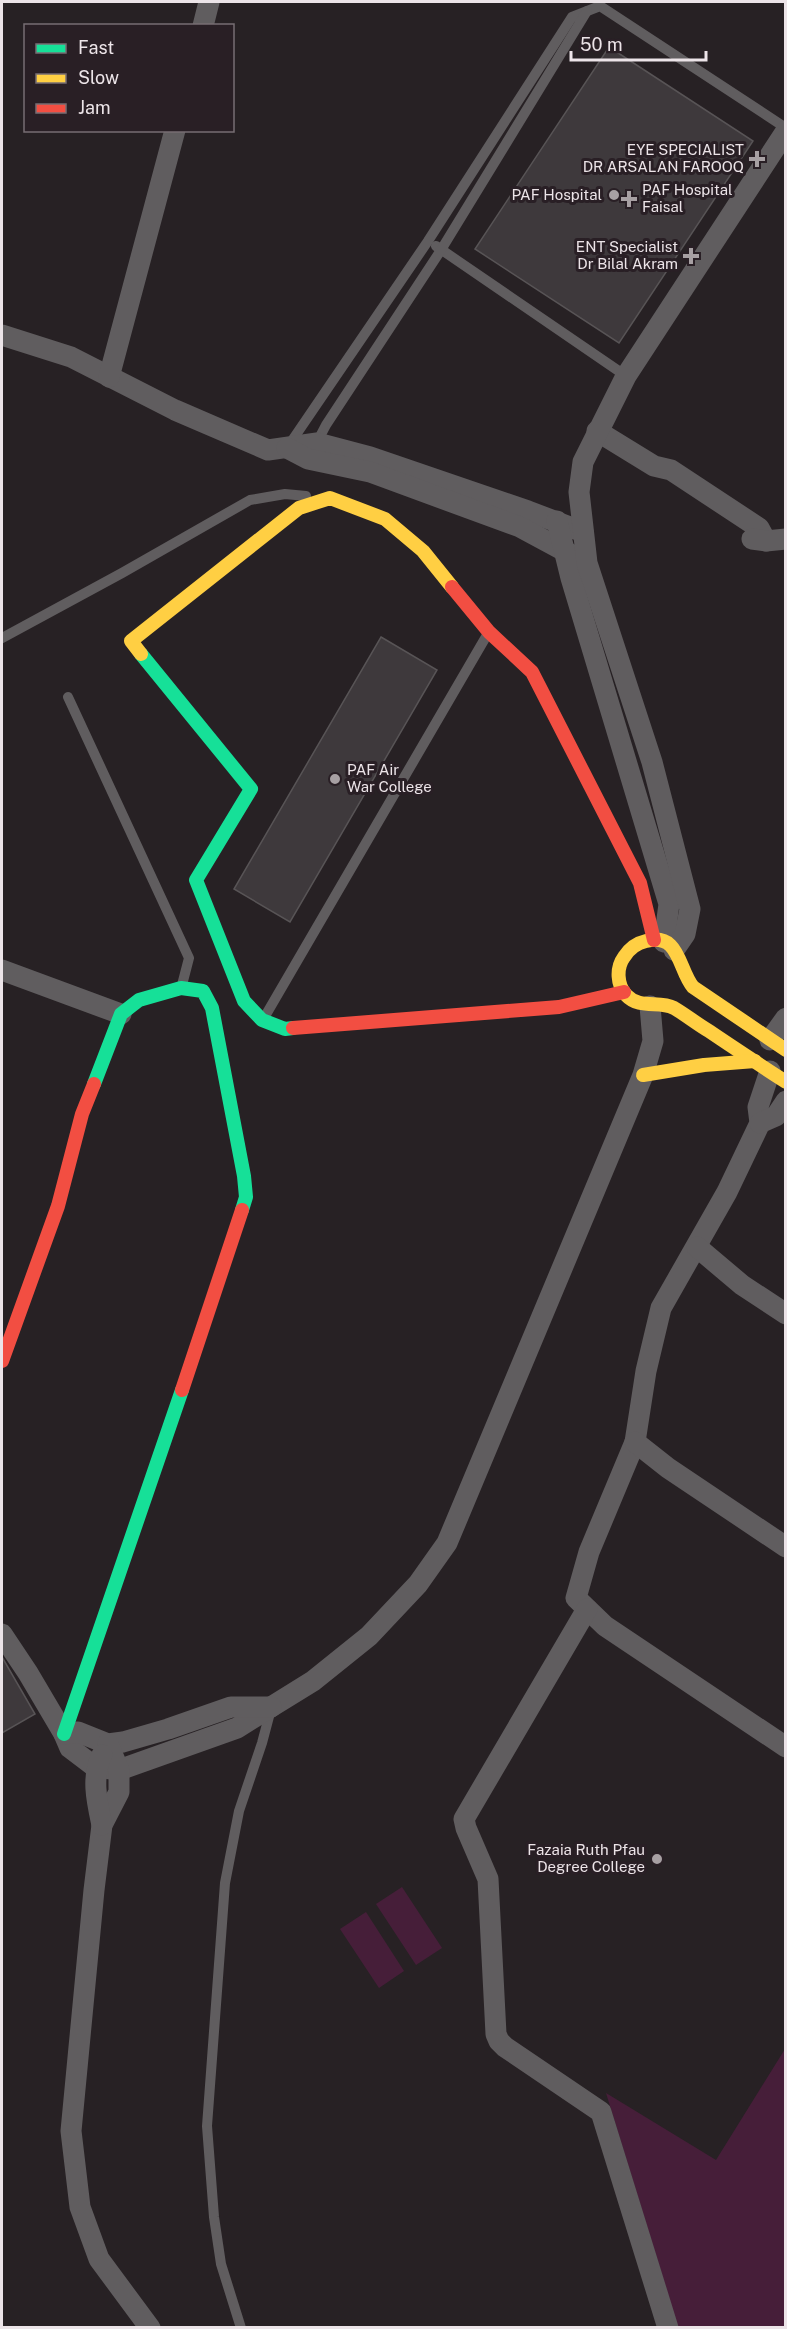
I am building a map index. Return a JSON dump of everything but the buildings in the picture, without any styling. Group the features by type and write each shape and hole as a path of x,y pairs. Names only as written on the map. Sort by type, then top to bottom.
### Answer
{"street":[{"path":"204,24 209,2"},
{"path":"770,1071 672,1007 650,1006 632,1000 624,992 619,982 618,969 621,958 632,946 643,941 664,944 686,934 690,909 652,762 587,563 579,492 583,462 626,376 786,130"},
{"path":"109,377 174,132"},
{"path":"2,335 70,357 175,411 268,450 287,448 370,457 583,532"},
{"path":"597,431 654,466 671,471 776,540"},
{"path":"313,451 520,527 587,563"},
{"path":"624,992 559,1007 285,1029 262,1020 244,1001 195,880 251,789 131,641 299,508 330,498 385,519 423,551 489,632 532,672 640,883 664,944 681,959 689,984 778,1045 786,1017"},
{"path":"557,521 563,550 669,904 664,944"},
{"path":"2,970 121,1014"},
{"path":"2,1361 58,1206 82,1114 121,1014 139,1000 181,988 203,991 212,1008 246,1197 64,1734"},
{"path":"2,1634 28,1673 70,1748 96,1767 119,1770 237,1728 313,1681 369,1636 418,1584 447,1543 643,1075 653,1041 650,1006"},
{"path":"643,1075 704,1065 770,1071"},
{"path":"770,1071 758,1107 760,1123 697,1247 661,1308 646,1371 635,1442 589,1552 576,1598 605,1626 786,1747"},
{"path":"760,1123 776,1116 786,1101"},
{"path":"697,1247 742,1285 786,1314"},
{"path":"635,1442 669,1468 786,1547"},
{"path":"586,1609 464,1820 488,1879 496,2034 505,2047 601,2112 668,2328"},
{"path":"64,1734 78,1732 108,1744 168,1729 231,1707 271,1707"},
{"path":"102,1824 97,1801 96,1767 108,1744"},
{"path":"108,1744 119,1770 118,1792 102,1824 92,1901 71,2131 80,2207 99,2259 150,2328"}],"lane":[{"path":"287,448 428,241 572,17 600,6 786,130"},
{"path":"313,451 441,250 587,11"},
{"path":"428,241 626,376"},
{"path":"2,638 123,573 250,500 285,494 330,498"},
{"path":"262,1020 489,632"},
{"path":"68,697 189,958 181,988"},
{"path":"241,2328 221,2264 214,2217 207,2126 225,1883 239,1811 262,1743 271,1707"}],"shaded area":[{"path":"402,1887 442,1948 416,1965 376,1904"},
{"path":"366,1912 404,1971 379,1988 340,1929"},
{"path":"785,2049 785,2327 678,2327 606,2093 716,2160"}],"traffic: fast":[{"path":"141,654 251,789 196,880 244,1001 262,1020 285,1029 293,1028"},
{"path":"94,1084 121,1014 139,1000 181,988 203,991 212,1008 244,1176 246,1197 242,1210"},
{"path":"64,1734 182,1390"}],"traffic: slow":[{"path":"141,654 131,641 299,508 330,498 385,519 423,551 452,587"},
{"path":"786,1050 693,987 677,954 666,942 657,940 639,943 628,951 621,961 619,981 623,991 631,1000 674,1008 786,1082"},
{"path":"643,1075 704,1065 755,1061"}],"traffic: jam":[{"path":"452,587 489,632 532,672 640,883 654,940"},
{"path":"293,1028 559,1007 624,992"},
{"path":"2,1361 58,1206 82,1114 94,1084"},
{"path":"182,1390 242,1210"}],"place":[{"name":"EYE SPECIALIST DR ARSALAN FAROOQ","path":"757,159"},
{"name":"PAF Hospital","path":"614,195"},
{"name":"PAF Hospital Faisal","path":"629,199"},
{"name":"ENT Specialist Dr Bilal Akram","path":"691,256"},
{"name":"PAF Air War College","path":"335,779"},
{"name":"Fazaia Ruth Pfau Degree College","path":"657,1859"}]}
